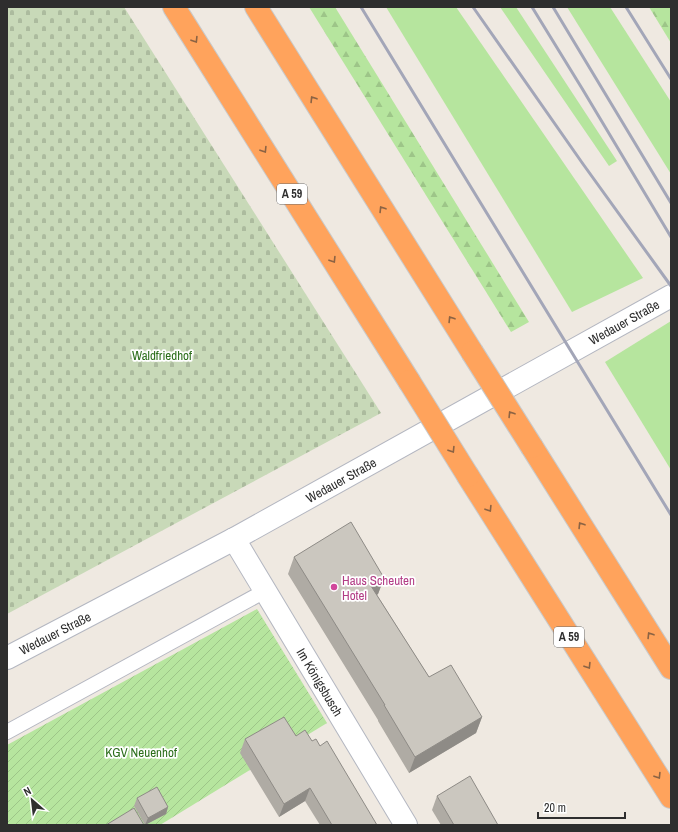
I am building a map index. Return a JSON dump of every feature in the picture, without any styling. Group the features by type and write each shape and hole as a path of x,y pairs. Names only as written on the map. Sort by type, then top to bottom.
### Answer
{"highway":[{"name":"A 59","path":"174,7 671,797"},
{"path":"256,7 671,668"}],"street":[{"name":"Wedauer Straße","path":"7,658 234,539 671,296"},
{"name":"Im Königsbusch","path":"234,539 406,825"}],"lane":[{"path":"7,732 266,591"}],"green space":[{"name":"Waldfriedhof","path":"7,7 124,7 381,413 7,614"},
{"path":"309,7 335,7 529,322 511,332"},
{"path":"386,7 456,7 643,278 572,312"},
{"path":"500,7 516,7 617,161 609,166"},
{"path":"567,7 610,7 671,102 671,174"},
{"path":"649,7 671,7 671,43"},
{"path":"671,321 671,470 605,362"},
{"name":"KGV Neuenhof","path":"257,609 327,723 160,825 7,825 7,745"}],"building":[{"path":"351,522 384,578 371,586 429,677 451,665 482,717 415,757 385,705 294,557"},
{"path":"284,717 296,736 305,730 312,741 316,739 320,746 327,741 377,825 332,825 310,788 284,804 245,739"},
{"path":"470,776 498,825 454,825 437,796"},
{"path":"157,787 168,807 148,818 137,798"},
{"path":"134,808 144,825 106,825"}],"railway":[{"path":"361,7 671,515"},
{"path":"473,7 671,286"},
{"path":"532,7 671,237"},
{"path":"553,7 671,203"},
{"path":"626,7 671,79"}],"place":[{"name":"Haus Scheuten Hotel","path":"334,587"}]}
